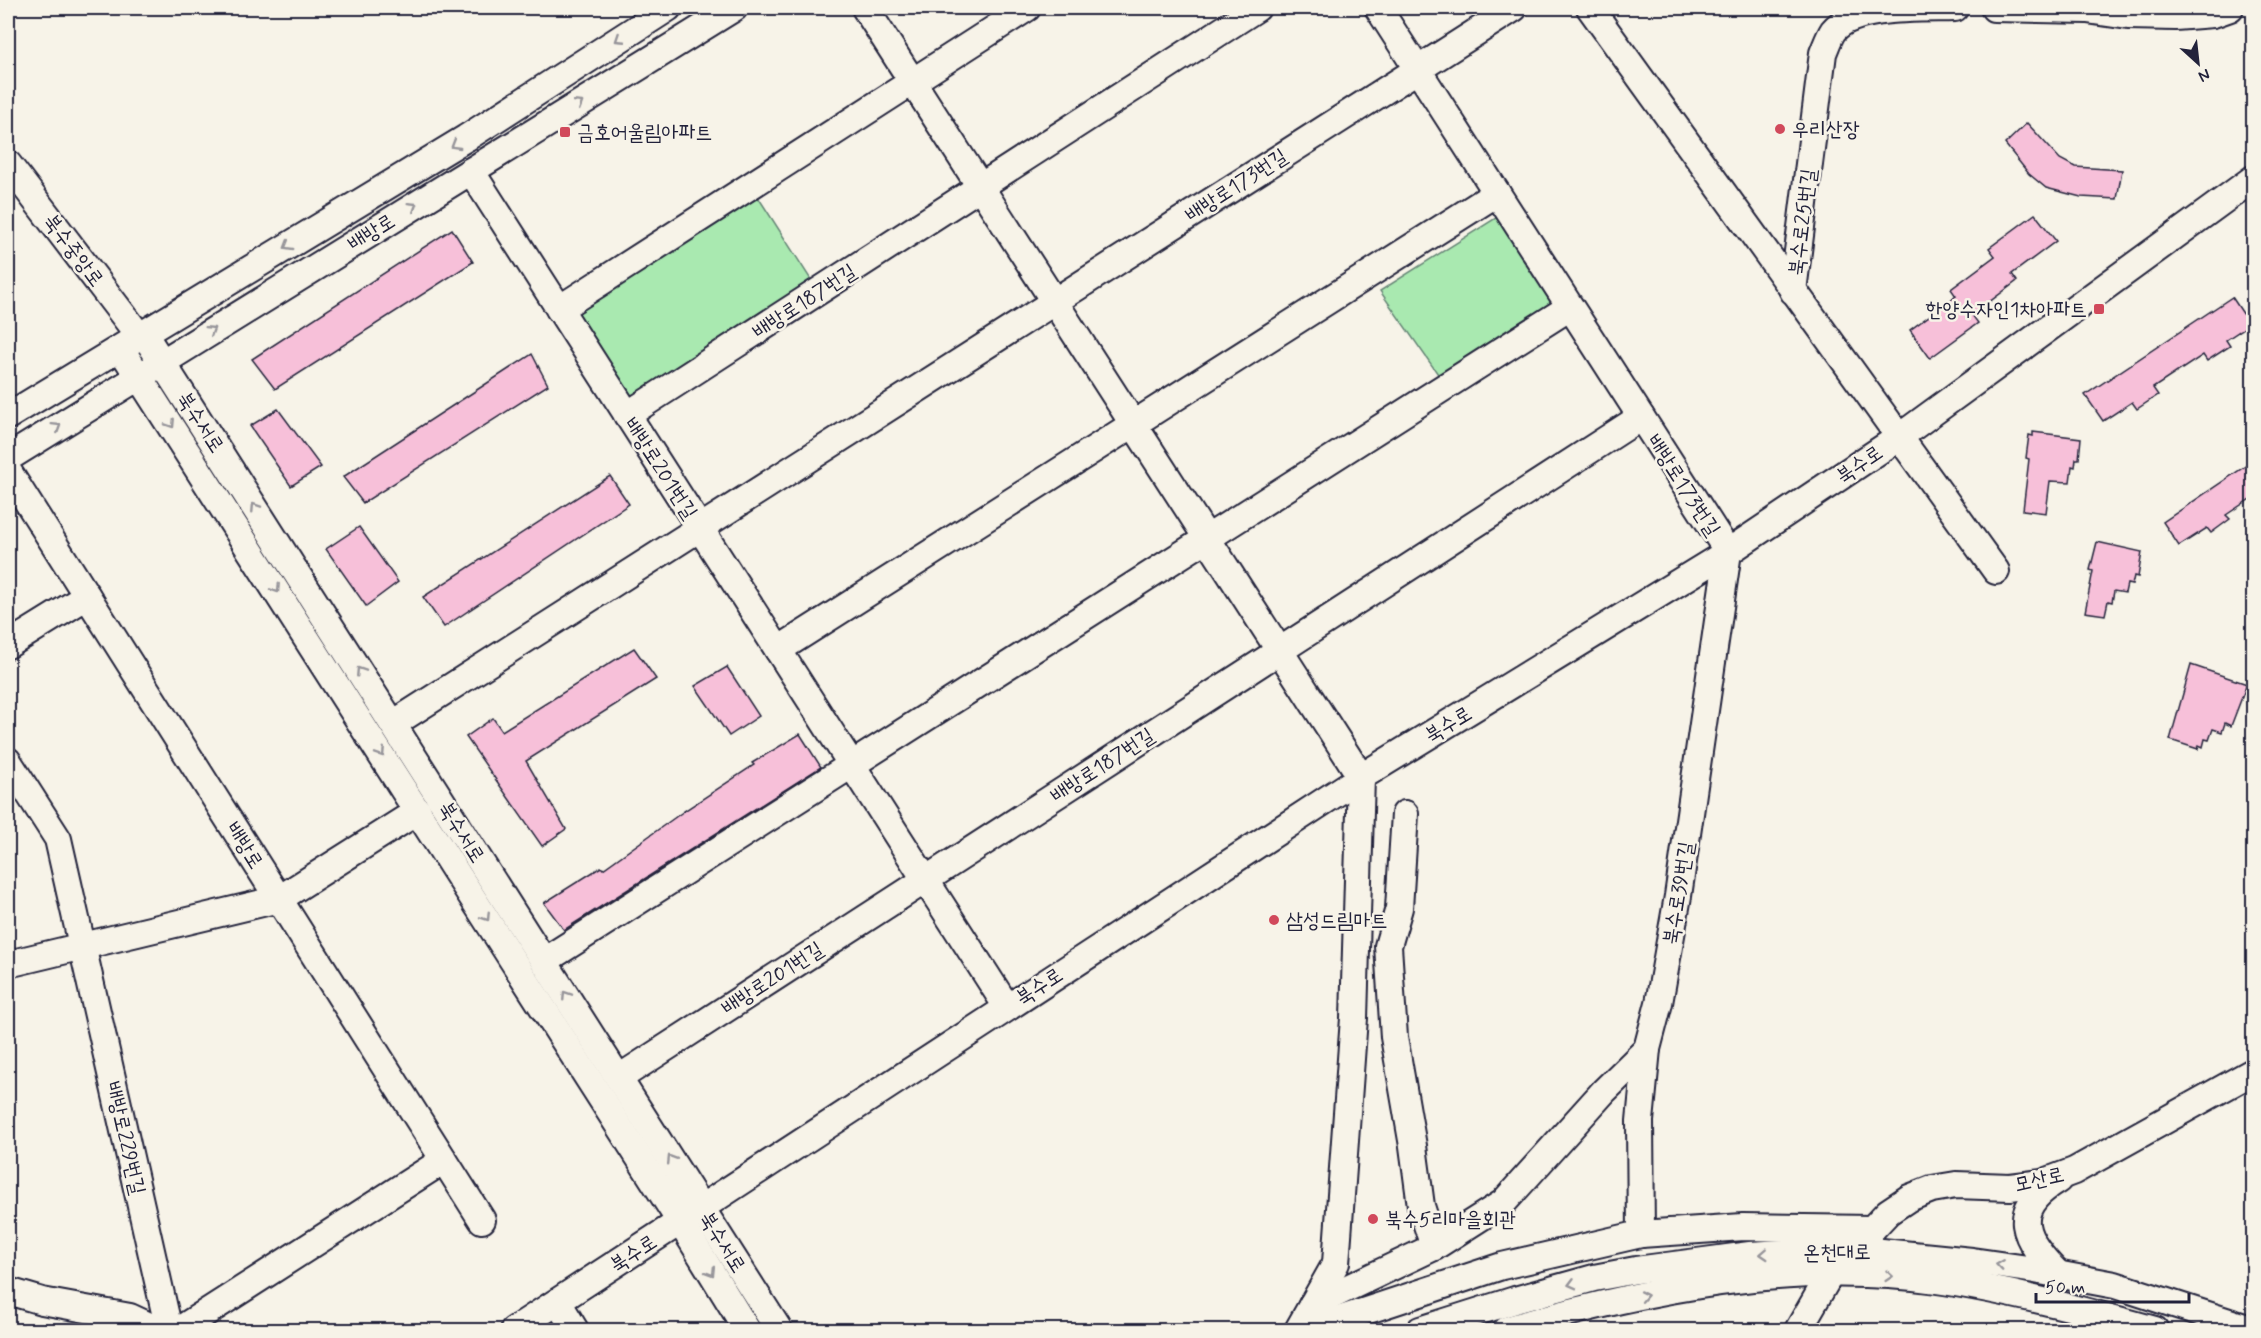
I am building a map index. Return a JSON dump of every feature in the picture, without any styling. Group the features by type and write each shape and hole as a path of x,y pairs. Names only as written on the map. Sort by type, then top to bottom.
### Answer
{"street":[{"name":"배방로","path":"8,416 466,138 668,8"},
{"name":"배방로","path":"8,458 734,8"},
{"path":"865,8 1361,777 1354,1018 1336,1263 1298,1330"},
{"path":"560,309 1027,8"},
{"path":"980,186 1257,8"},
{"name":"배방로173번길","path":"1378,8 1728,552"},
{"path":"1417,69 1514,8"},
{"name":"북수로","path":"514,1330 1361,777 1728,552 1898,438 1590,8"},
{"name":"북수로25번길","path":"1793,291 1823,53 1833,32 1850,18 1877,12 1955,8"},
{"path":"1994,8 2087,8 2128,16 2175,17 2213,14 2230,8"},
{"name":"배방로173번길","path":"1054,301 1417,69"},
{"name":"북수중앙로","path":"8,164 135,340"},
{"name":"배방로201번길","path":"471,171 1007,1007"},
{"path":"1996,571 1898,438 2253,178"},
{"name":"배방로187번길","path":"627,415 980,186"},
{"path":"778,650 1497,193"},
{"path":"393,724 1054,301"},
{"path":"544,961 1570,307"},
{"name":"북수서로","path":"135,340 162,361 779,1330"},
{"name":"북수서로","path":"135,340 139,375 681,1222 747,1330"},
{"name":"배방로173번길","path":"1280,650 1641,417"},
{"name":"배방로","path":"8,471 482,1220"},
{"name":"북수로39번길","path":"1641,1234 1640,1121 1647,1049 1659,1003 1678,896 1728,552"},
{"path":"8,645 87,596"},
{"name":"배방로187번길","path":"925,879 1280,650"},
{"name":"배방로229번길","path":"8,761 58,839 169,1330"},
{"path":"8,964 279,899 418,811"},
{"path":"1405,814 1399,908 1388,946 1394,1037 1421,1206 1434,1247"},
{"name":"배방로201번길","path":"619,1078 925,879"},
{"path":"1312,1305 1434,1247 1503,1203 1604,1091 1647,1049"},
{"name":"모산로","path":"1798,1330 1831,1274 1852,1249 1895,1207 1909,1198 1932,1189 1956,1185 2010,1188 2042,1183 2074,1171 2253,1071"},
{"path":"179,1330 444,1160"},
{"path":"2058,1274 2042,1258 2030,1241 2025,1218 2032,1201 2046,1187 2074,1171"},
{"path":"1308,1330 1502,1266 1641,1234 1743,1227 1872,1229"},
{"name":"온천대로","path":"1420,1330 1594,1278 1636,1270 1750,1255 1852,1249 1972,1261 2115,1285 2253,1330"},
{"name":"온천대로","path":"1506,1330 1604,1303 1703,1284 1784,1274 1879,1275 1937,1280 2002,1291 2155,1330"},
{"path":"8,1291 42,1301 130,1317 158,1330"},
{"path":"558,1302 575,1330"}],"green space":[{"path":"751,186 815,286 620,413 556,312"},
{"path":"1499,216 1558,305 1440,377 1380,291"}],"building":[{"path":"2027,123 2060,159 2075,167 2122,170 2117,199 2081,197 2046,188 2029,174 2005,144"},
{"path":"2035,214 2056,241 2012,274 2017,281 1972,315 1978,323 1930,358 1910,330 1956,296 1951,289 1995,256 1989,248"},
{"path":"452,229 473,262 275,389 252,359"},
{"path":"2232,297 2250,324 2226,340 2230,346 2207,361 2203,355 2153,388 2158,395 2137,409 2132,402 2103,421 2085,395"},
{"path":"532,354 548,385 363,503 343,477"},
{"path":"278,409 321,467 291,486 250,426"},
{"path":"2033,432 2081,438 2079,459 2076,459 2075,467 2072,466 2070,482 2050,481 2046,513 2023,510 2029,459 2026,458 2029,435 2033,436"},
{"path":"2253,461 2253,497 2226,515 2230,519 2211,533 2207,528 2179,546 2163,522"},
{"path":"610,476 629,504 444,627 423,597"},
{"path":"359,527 398,582 366,606 326,549"},
{"path":"2097,542 2142,552 2138,577 2134,576 2132,585 2127,584 2125,593 2114,591 2112,602 2108,601 2105,615 2085,612 2093,571 2090,570"},
{"path":"634,648 656,679 526,761 566,829 542,846 466,737 493,718 502,731"},
{"path":"2191,665 2247,684 2231,726 2225,723 2222,732 2213,729 2209,740 2205,739 2203,747 2199,745 2198,749 2170,740"},
{"path":"727,667 759,716 729,736 695,686"},
{"path":"800,734 821,767 564,930 544,903 601,867 603,869 684,811 754,765 752,763"}],"place":[{"name":"우리산장","path":"1780,129"},
{"name":"금호어울림아파트","path":"565,132"},
{"name":"한양수자인1차아파트","path":"2099,309"},
{"name":"삼성드림마트","path":"1274,920"},
{"name":"북수5리마을회관","path":"1373,1219"}]}
